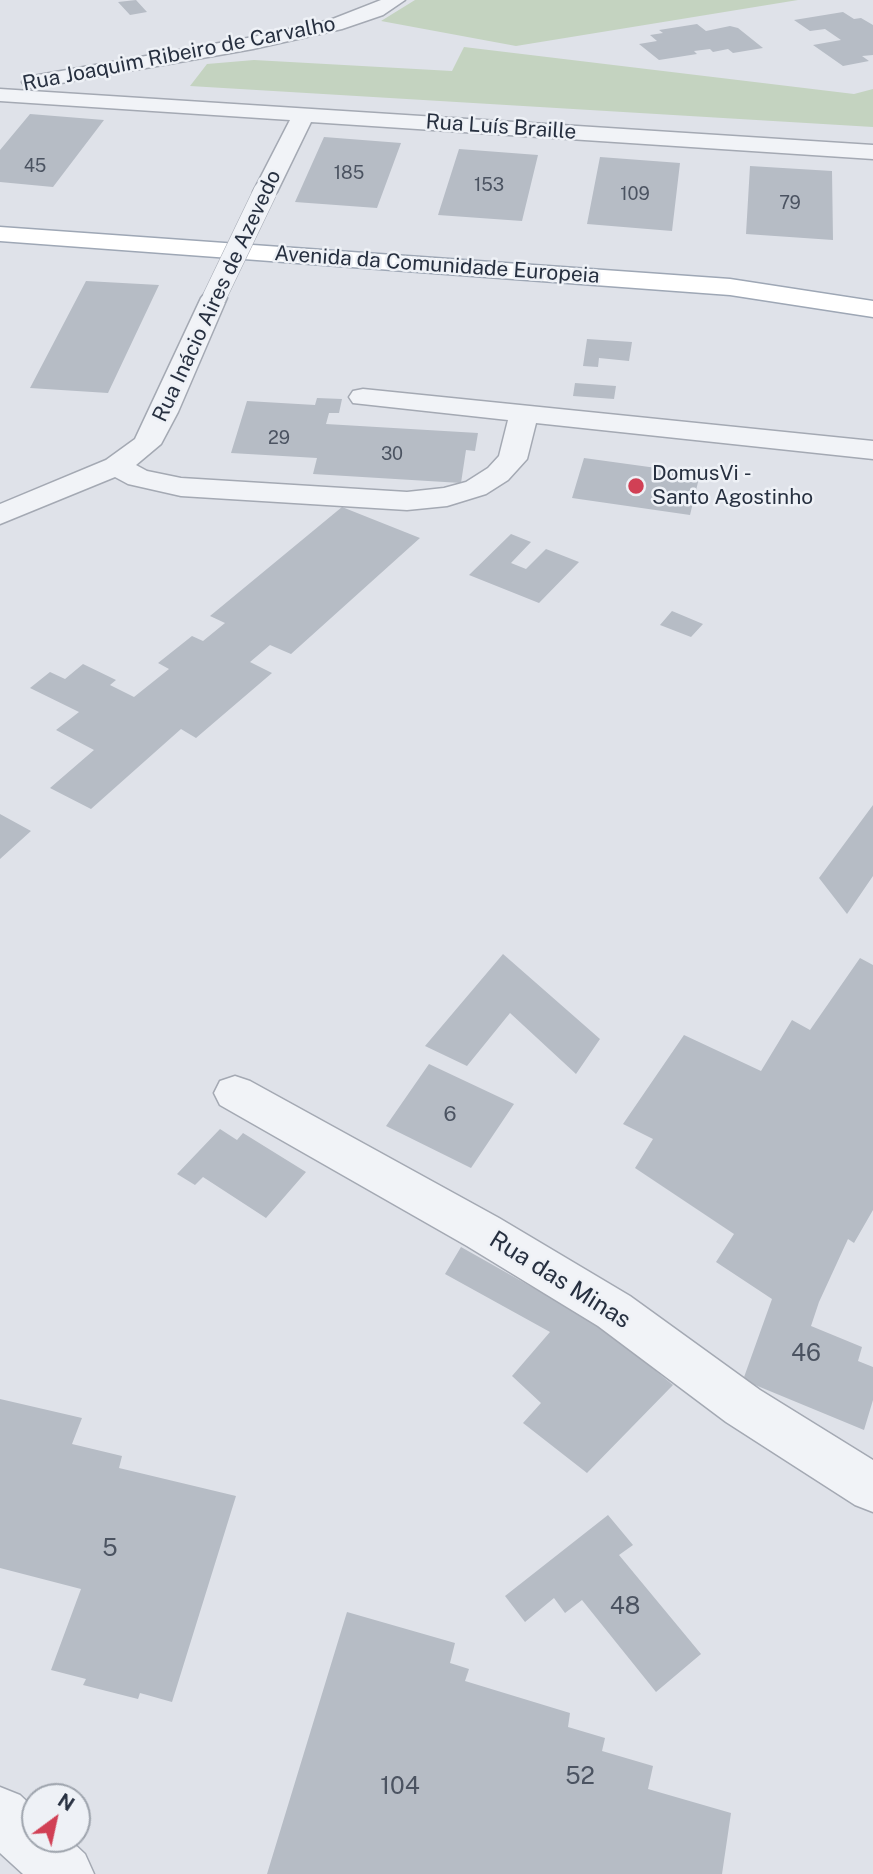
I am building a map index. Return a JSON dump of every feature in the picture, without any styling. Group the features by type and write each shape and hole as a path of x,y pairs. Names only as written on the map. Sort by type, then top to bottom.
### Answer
{"main road":[{"name":"Avenida da Comunidade Europeia","path":"0,215 653,259 784,272 873,286"},
{"name":"Avenida da Comunidade Europeia","path":"0,234 730,287 873,309"}],"street":[{"name":"Rua Joaquim Ribeiro de Carvalho","path":"0,88 253,43 335,25 376,11 395,0"},
{"path":"129,102 117,95 117,86 124,76 145,61"},
{"name":"Rua Luís Braille","path":"0,95 873,152"},
{"name":"Rua Inácio Aires de Azevedo","path":"0,515 116,466 147,444 164,412 214,298 304,114"},
{"path":"363,397 873,450"},
{"path":"116,466 138,478 181,486 407,501 447,497 476,488 498,474 513,459 524,414"},
{"path":"0,486 27,504"},
{"name":"Rua das Minas","path":"235,1093 483,1232 614,1311 743,1406 873,1488"},
{"path":"0,1815 65,1874"}],"green space":[{"path":"415,0 798,0 516,46 381,21"},
{"path":"464,47 854,94 873,89 873,127 190,86 207,64 254,60 452,71"}],"building":[{"path":"136,0 147,12 130,15 118,2"},
{"path":"843,12 873,25 873,55 862,56 869,61 843,66 813,45 841,40 825,29 810,31 794,20"},
{"path":"697,24 706,31 730,26 738,28 763,48 733,53 728,49 713,52 710,49 694,51 697,54 659,60 639,44 657,41 650,35 663,33 659,30"},
{"path":"30,114 104,120 53,187 0,182 0,150"},
{"path":"324,137 401,143 377,208 295,202"},
{"path":"459,149 538,155 522,221 438,215"},
{"path":"600,157 680,163 672,231 587,224"},
{"path":"750,166 832,171 833,240 746,234"},
{"path":"86,281 159,285 108,393 30,388"},
{"path":"587,339 632,342 629,361 599,358 598,367 583,366"},
{"path":"575,383 616,386 614,399 573,396"},
{"path":"317,398 342,399 339,413 329,413 326,424 478,433 475,451 466,450 461,483 313,474 317,458 231,453 247,401 315,405"},
{"name":"DomusVi - Santo Agostinho","path":"584,458 700,474 690,515 572,498"},
{"path":"342,507 420,538 291,654 270,645 250,662 272,673 196,738 181,729 91,809 50,788 94,750 56,730 79,712 30,688 50,672 65,679 83,664 116,680 110,685 134,697 169,669 158,663 192,636 203,641 225,623 210,616"},
{"path":"511,534 531,542 511,563 526,569 546,549 579,562 539,603 469,575"},
{"path":"672,611 703,624 691,637 660,625"},
{"path":"873,805 873,876 847,914 819,878"},
{"path":"0,814 31,831 0,859"},
{"path":"503,954 600,1039 576,1074 510,1013 467,1066 425,1046"},
{"path":"860,958 873,965 873,1210 854,1243 848,1239 811,1326 862,1347 858,1361 873,1367 873,1400 864,1430 743,1380 772,1299 716,1262 734,1234 635,1168 653,1139 623,1124 684,1035 761,1071 792,1020 810,1030"},
{"path":"429,1064 514,1104 471,1168 386,1126"},
{"path":"220,1129 237,1140 243,1133 306,1172 266,1218 203,1177 195,1185 177,1174"},
{"path":"461,1247 601,1326 673,1385 587,1473 523,1423 541,1403 512,1376 550,1332 445,1274"},
{"path":"0,1399 82,1418 72,1444 122,1456 119,1468 236,1496 172,1702 140,1693 138,1699 83,1685 86,1679 51,1670 81,1589 0,1568"},
{"path":"608,1515 633,1545 619,1555 701,1654 656,1692 582,1600 565,1613 554,1598 525,1622 505,1596"},
{"path":"347,1612 455,1643 450,1663 469,1669 465,1681 570,1713 568,1727 605,1738 602,1751 653,1766 648,1789 731,1813 722,1874 267,1874"}],"place":[{"name":"DomusVi - Santo Agostinho","path":"636,486"}]}
